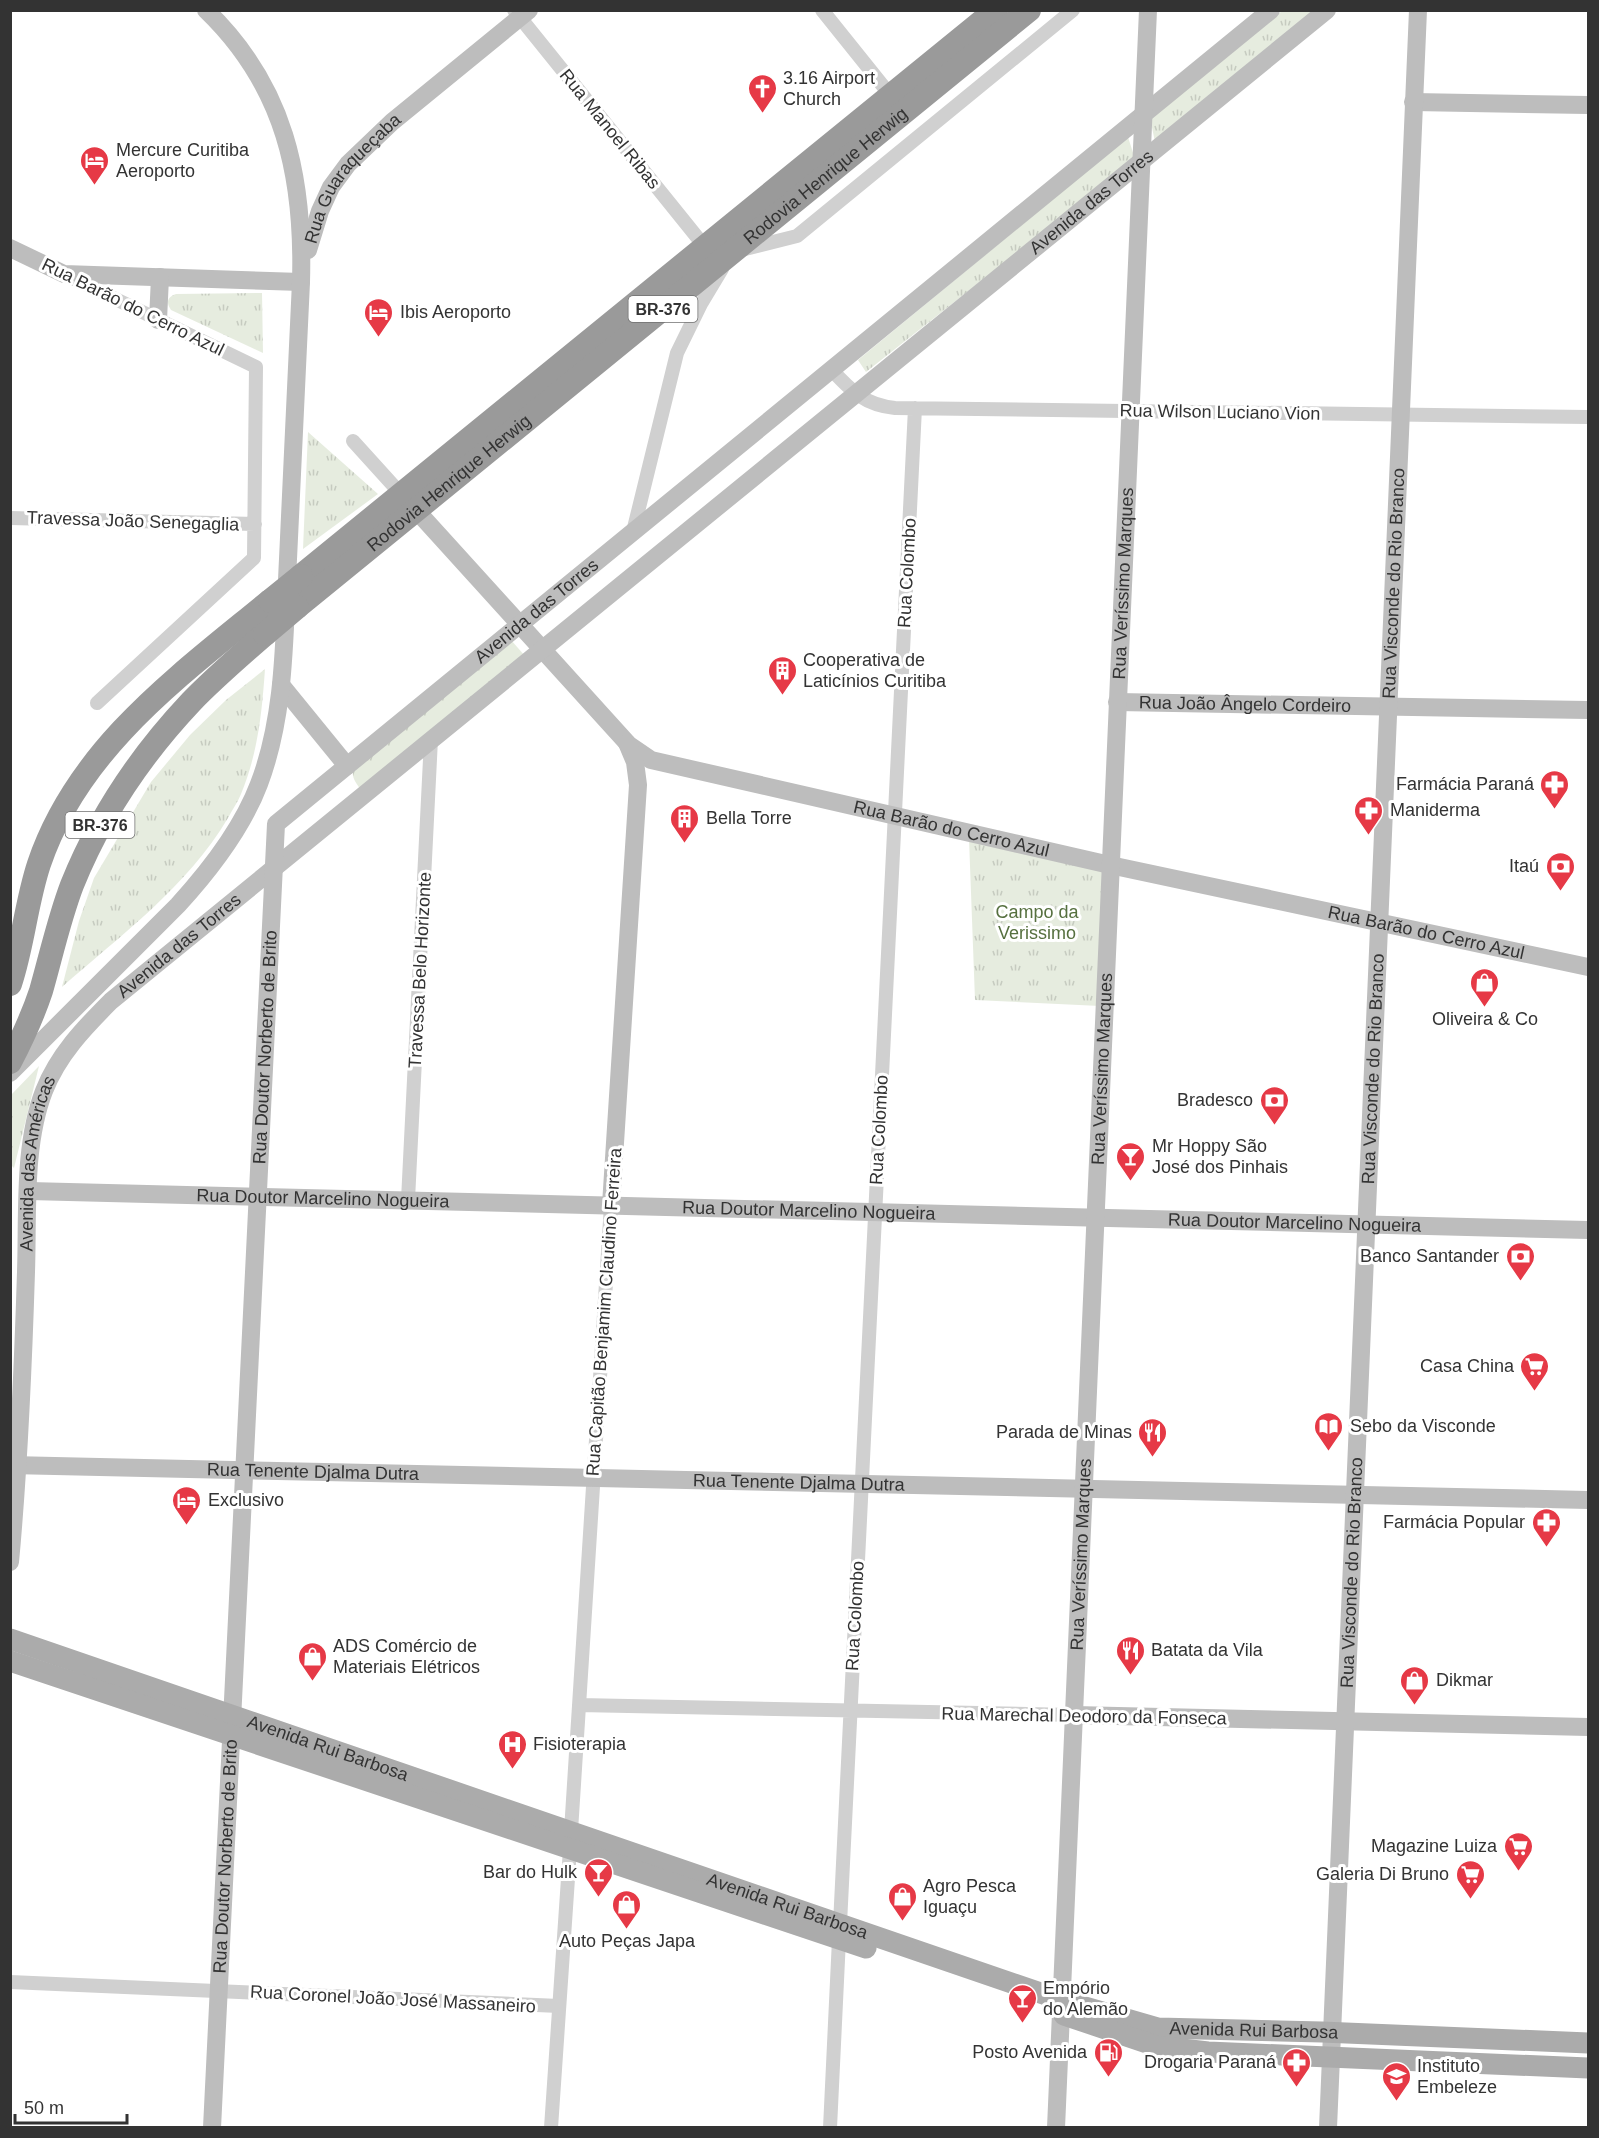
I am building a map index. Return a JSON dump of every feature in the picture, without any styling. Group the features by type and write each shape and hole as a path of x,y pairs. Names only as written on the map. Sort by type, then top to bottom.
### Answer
{"highway":[{"name":"Rodovia Henrique Herwig","path":"10,1062 27,1028 40,993 72,887 101,823 130,780 183,712 216,677 297,608 409,502 705,247 996,10"},
{"name":"Rodovia Henrique Herwig","path":"10,984 40,863 62,813 98,757 118,733 146,706 301,576 409,502 732,253 1029,10"}],"main road":[{"path":"111,1001 178,905 221,852 259,785 275,722 281,685 301,282 302,240 299,202 284,129 258,75 239,46 206,10"},
{"name":"Rua Veríssimo Marques","path":"1056,2127 1148,10"},
{"name":"Avenida das Torres","path":"273,868 276,824 1271,10"},
{"name":"Avenida das Torres","path":"111,1001 854,393 1327,10"},
{"name":"Rua Visconde do Rio Branco","path":"1328,2127 1418,10"},
{"name":"Rua Guaraqueçaba","path":"301,282 311,237 320,211 331,187 348,164 392,122 521,13"},
{"path":"1413,102 1588,105"},
{"name":"Rua Barão do Cerro Azul","path":"10,248 64,274"},
{"path":"64,274 301,282"},
{"path":"158,320 160,277"},
{"name":"Rua Barão do Cerro Azul","path":"409,502 626,742 647,758 895,817 1588,967"},
{"path":"281,685 342,770 358,799"},
{"name":"Rua João Ângelo Cordeiro","path":"1117,702 1588,710"},
{"name":"Rua Capitão Benjamim Claudino Ferreira","path":"611,1205 637,792 637,770 626,742"},
{"path":"637,792 650,777 673,765"},
{"name":"Rua Doutor Norberto de Brito","path":"212,2127 273,868"},
{"path":"10,1073 178,905"},
{"name":"Avenida das Américas","path":"10,1562 31,1146 44,1092 55,1066 72,1042 111,1001"},
{"name":"Rua Doutor Marcelino Nogueira","path":"29,1191 1588,1230"},
{"name":"Rua Tenente Djalma Dutra","path":"15,1465 1588,1500"},
{"name":"Avenida Rui Barbosa","path":"10,1639 232,1725 1061,2007 1156,2046 1230,2054 1588,2068"},
{"name":"Avenida Rui Barbosa","path":"10,1661 232,1725"},
{"name":"Rua Marechal Deodoro da Fonseca","path":"1074,1716 1588,1727"},
{"name":"Avenida Rui Barbosa","path":"1061,2007 1158,2028 1332,2032 1588,2043"}],"street":[{"path":"822,10 891,96"},
{"path":"633,532 677,354 701,304 732,253 797,236 1073,10"},
{"name":"Rua Manoel Ribas","path":"521,13 705,247"},
{"name":"Rua Barão do Cerro Azul","path":"64,274 256,367 255,524"},
{"path":"831,369 854,393"},
{"name":"Rua Wilson Luciano Vion","path":"854,393 883,406 915,408 1588,417"},
{"name":"Rua Colombo","path":"830,2127 915,408"},
{"name":"Rua Barão do Cerro Azul","path":"353,441 409,502"},
{"name":"Travessa João Senegaglia","path":"10,518 255,524"},
{"path":"97,703 254,558 255,524"},
{"name":"Travessa Belo Horizonte","path":"408,1200 431,739"},
{"name":"Rua Capitão Benjamim Claudino Ferreira","path":"551,2127 611,1205"},
{"name":"Rua Marechal Deodoro da Fonseca","path":"579,1705 1074,1716"},
{"name":"Rua Coronel João José Massaneiro","path":"10,1982 559,2006"}],"green space":[{"path":"1282,11 1317,11 1155,142 1150,118"},
{"path":"1128,137 1135,159 866,372 858,360"},
{"path":"262,293 263,353 171,310 168,305 169,299 176,294"},
{"path":"308,432 378,494 303,549"},
{"path":"511,640 525,656 361,790 354,779 353,772"},
{"path":"265,669 261,717 252,763 240,797 228,818 212,843 173,888 130,929 62,987 79,921 94,878 151,782 190,735 226,700"},
{"name":"Campo da Verissimo","path":"969,839 1104,869 1100,1006 975,1000"},
{"path":"39,1066 14,1168 10,1164 11,1095"}],"place":[{"name":"3.16 Airport Church","path":"762,114"},
{"name":"Mercure Curitiba Aeroporto","path":"95,186"},
{"name":"Ibis Aeroporto","path":"379,338"},
{"name":"Cooperativa de Laticínios Curitiba","path":"782,696"},
{"name":"Farmácia Paraná","path":"1555,810"},
{"name":"Maniderma","path":"1369,836"},
{"name":"Bella Torre","path":"685,844"},
{"name":"Itaú","path":"1560,892"},
{"name":"Oliveira & Co","path":"1485,1008"},
{"name":"Bradesco","path":"1274,1126"},
{"name":"Mr Hoppy São José dos Pinhais","path":"1131,1182"},
{"name":"Banco Santander","path":"1520,1282"},
{"name":"Casa China","path":"1535,1392"},
{"name":"Sebo da Visconde","path":"1329,1452"},
{"name":"Parada de Minas","path":"1153,1458"},
{"name":"Exclusivo","path":"187,1526"},
{"name":"Farmácia Popular","path":"1546,1548"},
{"name":"Batata da Vila","path":"1130,1676"},
{"name":"ADS Comércio de Materiais Elétricos","path":"312,1682"},
{"name":"Dikmar","path":"1415,1706"},
{"name":"Fisioterapia","path":"512,1770"},
{"name":"Magazine Luiza","path":"1518,1872"},
{"name":"Bar do Hulk","path":"598,1898"},
{"name":"Galeria Di Bruno","path":"1470,1900"},
{"name":"Agro Pesca Iguaçu","path":"902,1922"},
{"name":"Auto Peças Japa","path":"627,1930"},
{"name":"Empório do Alemão","path":"1022,2024"},
{"name":"Posto Avenida","path":"1108,2078"},
{"name":"Drogaria Paraná","path":"1297,2088"},
{"name":"Instituto Embeleze","path":"1396,2102"}]}
